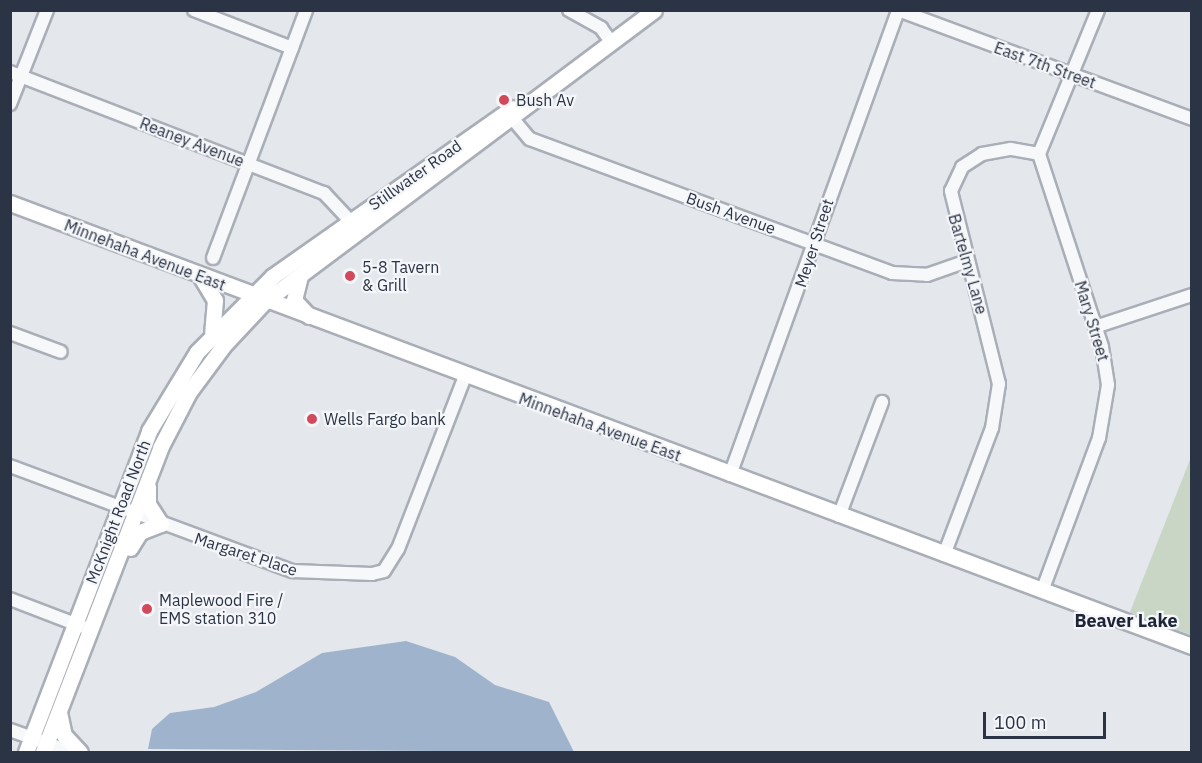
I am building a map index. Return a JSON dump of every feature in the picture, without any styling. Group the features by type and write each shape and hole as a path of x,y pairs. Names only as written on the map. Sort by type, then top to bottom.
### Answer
{"main road":[{"name":"Stillwater Road","path":"249,296 355,226 654,10"},
{"name":"Minnehaha Avenue East","path":"10,203 264,302 1191,646"},
{"name":"Stillwater Road","path":"264,302 300,275 355,226"},
{"path":"300,275 294,300 317,321"},
{"path":"201,277 215,300 211,335"},
{"name":"McKnight Road North","path":"29,745 119,508 158,413 211,335 249,296"},
{"name":"McKnight Road North","path":"45,748 150,475 195,383 264,302"},
{"path":"112,576 140,532 161,524 148,504 150,475"},
{"path":"59,712 64,735 80,753"}],"street":[{"path":"10,104 16,74 47,10"},
{"path":"194,10 292,48"},
{"path":"213,258 306,10"},
{"path":"569,10 601,28 611,42"},
{"name":"East 7th Street","path":"898,10 1191,119"},
{"name":"Meyer Street","path":"729,475 898,10"},
{"path":"1039,154 1098,10"},
{"name":"Reaney Avenue","path":"16,74 324,193 355,226"},
{"name":"Bush Avenue","path":"510,116 530,139 904,276 967,261"},
{"name":"Bartelmy Lane","path":"944,555 999,399 998,369 950,200 957,175 969,161 994,150 1039,154"},
{"name":"Mary Street","path":"1039,154 1107,368 1105,421 1042,591"},
{"path":"1095,327 1191,295"},
{"path":"10,333 61,352"},
{"name":"Margaret Place","path":"10,466 292,571 350,577 384,571 398,549 465,376"},
{"path":"458,394 480,382"},
{"path":"839,516 882,402"},
{"path":"10,599 90,630"},
{"path":"10,730 29,745 71,753"}],"green space":[{"path":"1191,457 1192,635 1130,612"}],"water":[{"path":"406,641 455,657 495,685 549,702 574,752 148,749 152,729 170,713 214,707 256,692 322,653"}],"place":[{"name":"Bush Av","path":"504,100"},
{"name":"5-8 Tavern & Grill","path":"350,276"},
{"name":"Wells Fargo bank","path":"312,419"},
{"name":"Maplewood Fire / EMS station 310","path":"147,609"}],"district":[{"name":"Beaver Lake","path":"1126,621"}]}
